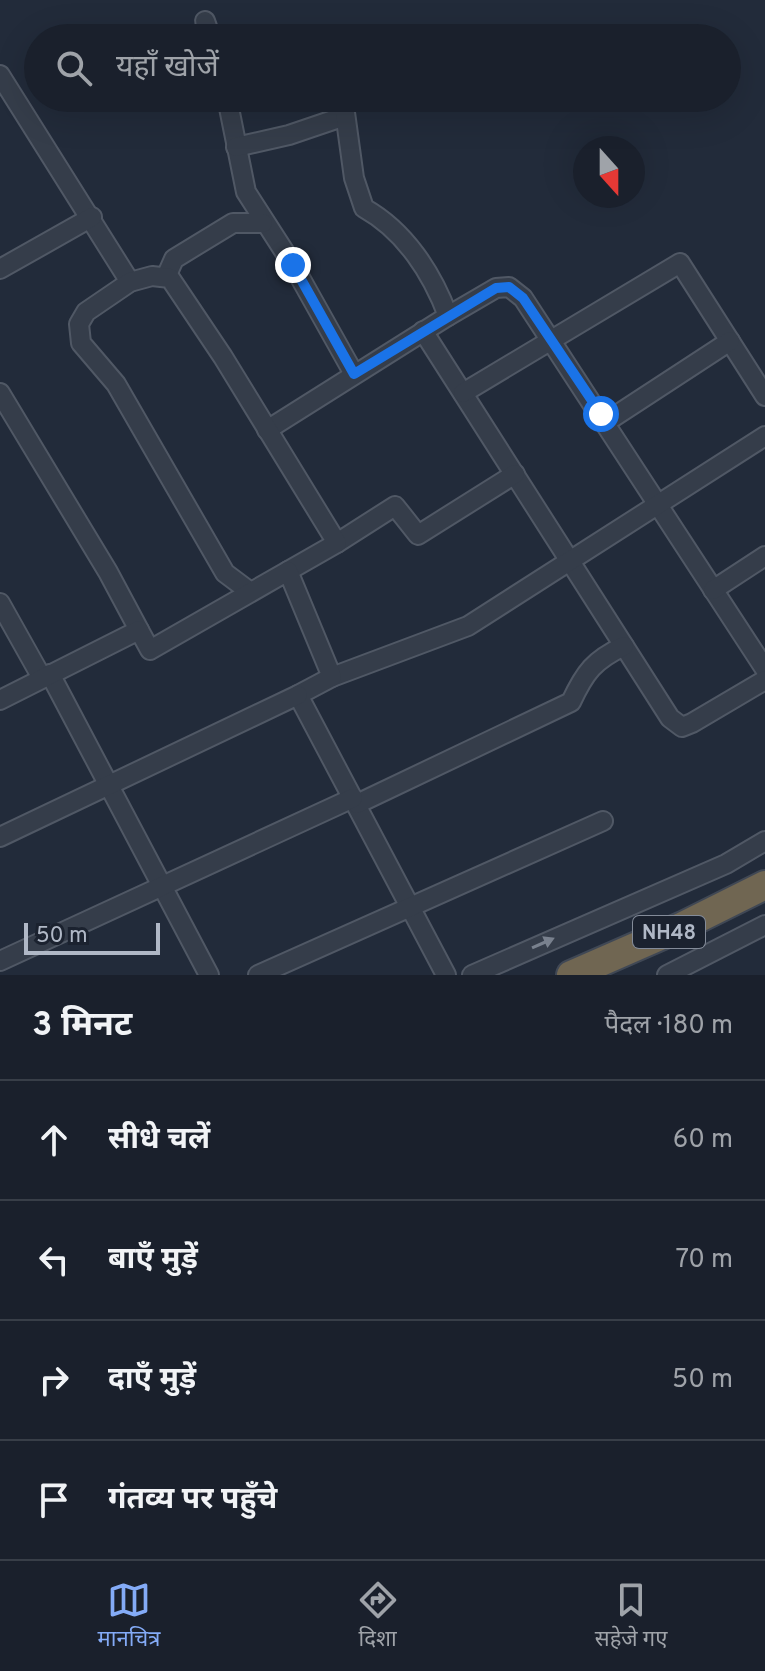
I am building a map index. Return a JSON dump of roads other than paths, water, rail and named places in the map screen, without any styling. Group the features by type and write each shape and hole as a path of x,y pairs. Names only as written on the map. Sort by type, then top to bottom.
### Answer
{"highway":[{"name":"NH48","path":"571,975 683,926 765,885"},
{"name":"NH48","path":"613,975 765,901"}],"street":[{"path":"0,75 130,282"},
{"path":"230,112 246,192 263,223 293,265 354,374"},
{"path":"236,147 289,135 334,112"},
{"path":"345,112 354,178 364,208 378,216 407,244 435,282 448,316"},
{"path":"0,269 92,217"},
{"path":"166,277 174,259 233,223 263,223"},
{"path":"463,393 550,338 680,263 730,341 757,367 765,396"},
{"path":"249,591 225,573 116,384 81,343 79,324 86,312 130,282 152,276 170,278 337,543"},
{"path":"267,430 448,316 496,288 509,287 523,298 550,338 765,669"},
{"path":"423,331 670,718 682,727 765,680"},
{"path":"606,422 730,341"},
{"path":"0,393 108,572 150,650 337,543 395,506 418,535 515,474"},
{"path":"0,837 332,677 468,626 765,436"},
{"path":"713,590 765,556"},
{"path":"288,571 332,677"},
{"path":"0,603 111,784 209,975"},
{"path":"0,700 139,630"},
{"path":"0,961 571,702 581,681 599,657 624,646"},
{"path":"298,695 446,975"},
{"path":"258,975 603,821"},
{"path":"472,975 726,864 765,841"},
{"path":"667,975 765,925"}]}
